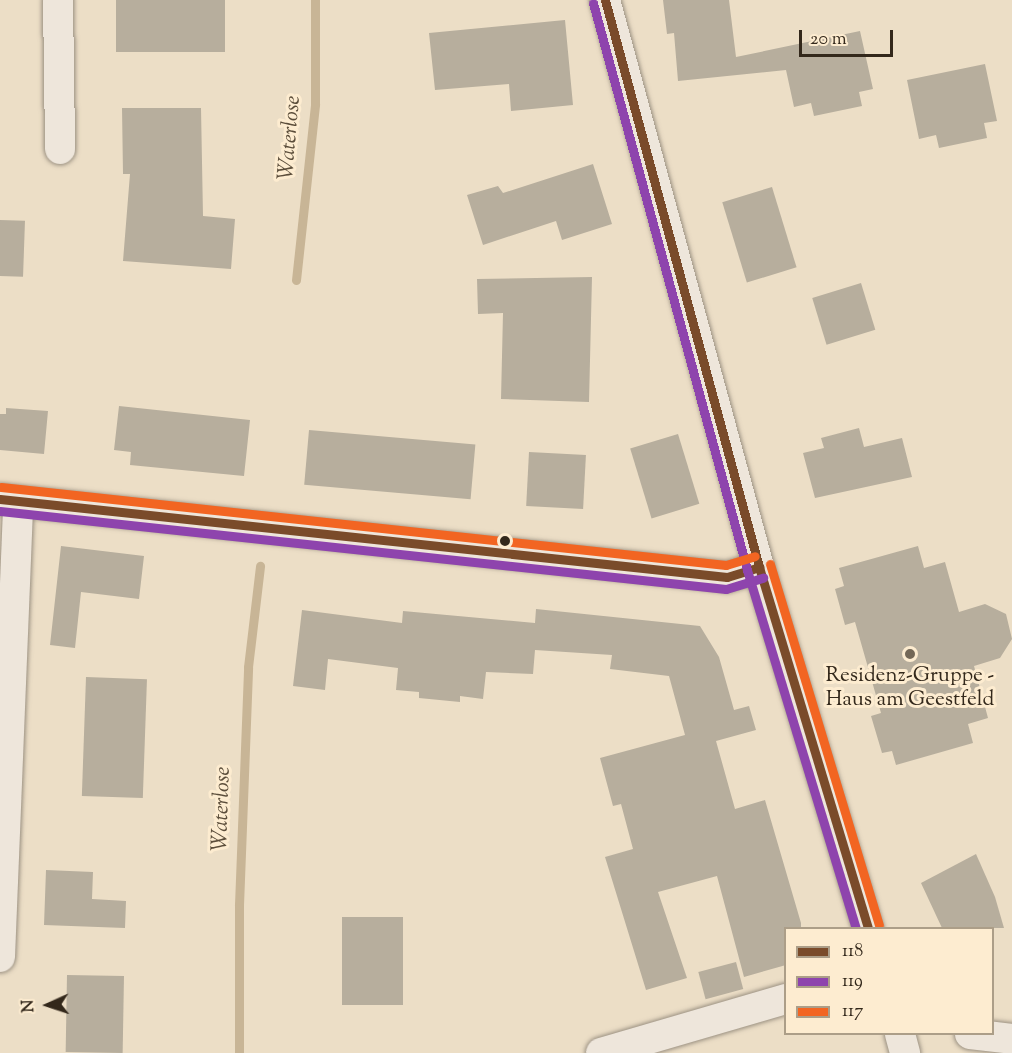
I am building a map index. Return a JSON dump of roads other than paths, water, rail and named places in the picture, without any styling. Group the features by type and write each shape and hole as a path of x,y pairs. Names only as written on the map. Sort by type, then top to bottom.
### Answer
{"street":[{"path":"58,0 60,149"},
{"path":"605,0 759,567 868,927"},
{"path":"0,957 9,500 727,577 759,567"},
{"path":"601,1053 784,1000"},
{"path":"900,1035 905,1053"},
{"path":"978,1035 1012,1039"}],"waterway":[{"name":"Waterlose","path":"296,280 315,104 315,0"},
{"name":"Waterlose","path":"239,1053 239,905 248,667 260,566"}],"place":[{"name":"Residenz-Gruppe - Haus am Geestfeld","path":"910,654"}]}
